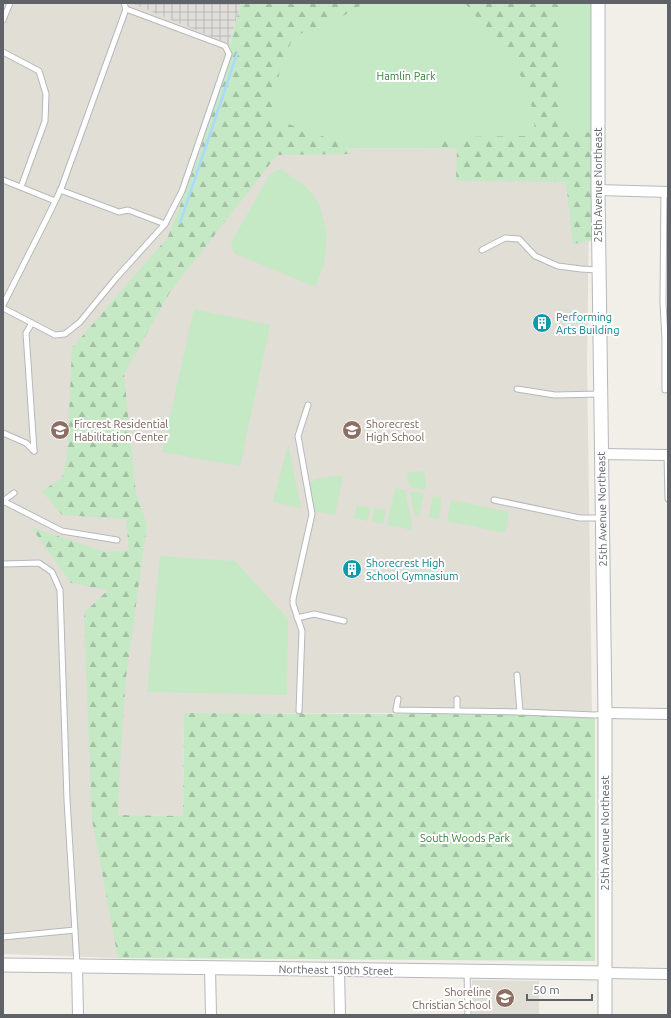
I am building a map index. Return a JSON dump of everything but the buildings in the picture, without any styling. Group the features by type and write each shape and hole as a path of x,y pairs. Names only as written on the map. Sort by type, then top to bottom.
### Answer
{"street":[{"name":"25th Avenue Northeast","path":"598,3 598,190 604,713 605,1015"},
{"path":"598,190 666,192"},
{"path":"601,454 668,454"},
{"path":"604,713 668,714"},
{"name":"Northeast 150th Street","path":"3,965 668,974"},
{"path":"77,966 78,1015"},
{"path":"210,968 211,1015"},
{"path":"339,970 340,1015"}],"lane":[{"path":"3,20 10,3"},
{"path":"3,305 60,190 126,9 124,3"},
{"path":"3,308 55,336 65,334 80,322 116,278 165,224 182,191 229,54 225,46 126,9"},
{"path":"3,52 39,71 46,94 45,122 20,187"},
{"path":"3,180 55,201"},
{"path":"60,190 119,212 128,210 165,224"},
{"path":"665,390 663,302 666,192"},
{"path":"482,250 505,238 519,239 536,256 558,266 599,270"},
{"path":"3,433 26,443 34,451 26,334 32,323"},
{"path":"517,389 555,395 600,394"},
{"path":"299,711 302,631 293,604 293,599 312,514 298,436 308,405"},
{"path":"668,454 668,499"},
{"path":"14,493 3,501 62,531 117,540"},
{"path":"494,500 580,518 602,518"},
{"path":"3,564 39,563 52,572 60,590 68,800 77,966"},
{"path":"297,618 314,614 344,621"},
{"path":"517,675 520,712"},
{"path":"398,699 396,710 457,710 595,715 604,713"},
{"path":"457,699 457,710"},
{"path":"3,937 75,930"},
{"path":"467,971 468,1015"}],"shaded area":[{"name":"Shorecrest High School","path":"3,3 133,3 248,52 215,148 590,149 587,362 592,713 184,713 183,816 118,815 118,958 3,954"},
{"path":"133,3 241,3 229,45"},
{"name":"Shoreline Christian School","path":"472,980 539,981 539,1015 472,1015"}],"green space":[{"name":"South Woods Park","path":"241,3 365,3 331,23 294,36 280,66 274,119 339,142 351,154 277,155 170,292 124,374 136,493 147,525 126,677 118,815 183,816 184,713 595,715 595,961 118,958 92,820 84,613 108,590 71,583 31,527 105,552 129,550 126,519 62,515 42,491 62,478 67,456 72,348 168,237 199,155"},
{"name":"Hamlin Park","path":"265,3 598,3 590,149 215,148"},
{"path":"465,3 562,3 560,127 591,133 594,240 573,244 566,182 456,181 457,149 434,147 452,137 536,136 529,89 506,53"},
{"path":"281,169 306,187 319,203 327,234 324,265 315,287 234,253 231,243 270,174"},
{"path":"194,309 270,325 240,466 162,452"},
{"path":"288,445 301,508 273,502"},
{"path":"424,471 426,484 425,490 409,487 407,473"},
{"path":"335,476 343,477 335,515 315,511 309,482 314,481 314,479"},
{"path":"395,488 405,490 413,530 387,525"},
{"path":"410,491 424,494 419,516 414,514"},
{"path":"433,496 442,498 439,519 429,517"},
{"path":"451,500 509,512 505,533 447,521"},
{"path":"357,505 370,508 368,521 354,518"},
{"path":"375,508 386,510 383,524 372,522"},
{"path":"160,556 235,561 288,619 287,695 147,692"}],"waterway":[{"path":"180,223 237,54"}],"place":[{"name":"Performing Arts Building","path":"542,323"},
{"name":"Fircrest Residential Habilitation Center","path":"60,430"},
{"name":"Shorecrest High School","path":"352,430"},
{"name":"Shorecrest High School Gymnasium","path":"352,569"},
{"name":"Shoreline Christian School","path":"505,998"}]}
